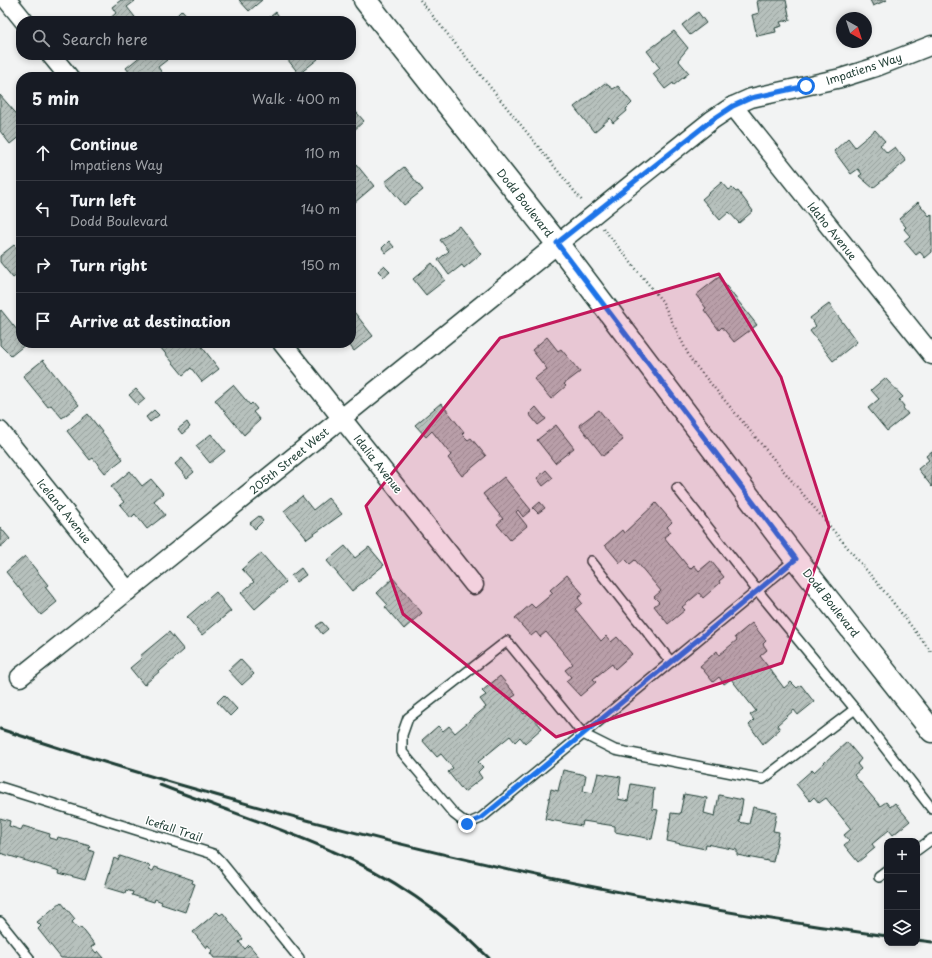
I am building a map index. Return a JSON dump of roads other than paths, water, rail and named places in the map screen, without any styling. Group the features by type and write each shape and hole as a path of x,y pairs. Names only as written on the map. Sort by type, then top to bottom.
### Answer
{"main road":[{"name":"Dodd Boulevard","path":"365,0 557,243 796,559 932,731"}],"street":[{"path":"7,0 20,16"},
{"name":"Impatiens Way","path":"557,243 712,120 733,106 751,98 841,78 932,45"},
{"path":"55,60 65,72"},
{"name":"Idaho Avenue","path":"733,106 932,356"},
{"name":"205th Street West","path":"20,677 557,243"},
{"name":"Idalia Avenue","path":"286,348 474,585"},
{"name":"Iceland Avenue","path":"0,431 128,591"}],"lane":[{"path":"677,488 757,590 855,708 932,809"},
{"path":"796,559 757,590 671,662 583,734 481,818 467,824 454,814 402,752 402,735 408,718 508,641 583,734 615,750 763,778 855,708"},
{"path":"591,561 671,662"},
{"name":"Icefall Trail","path":"0,787 213,854 299,958"},
{"path":"920,848 932,839"},
{"path":"879,877 884,873"},
{"path":"0,922 29,958"}],"railway":[{"path":"0,729 109,764 218,796 328,826 439,853 550,878 662,900 774,920 884,936"},
{"path":"160,785 290,833 354,861 375,872 396,884 435,911 489,958"},
{"path":"920,940 932,942"}]}
